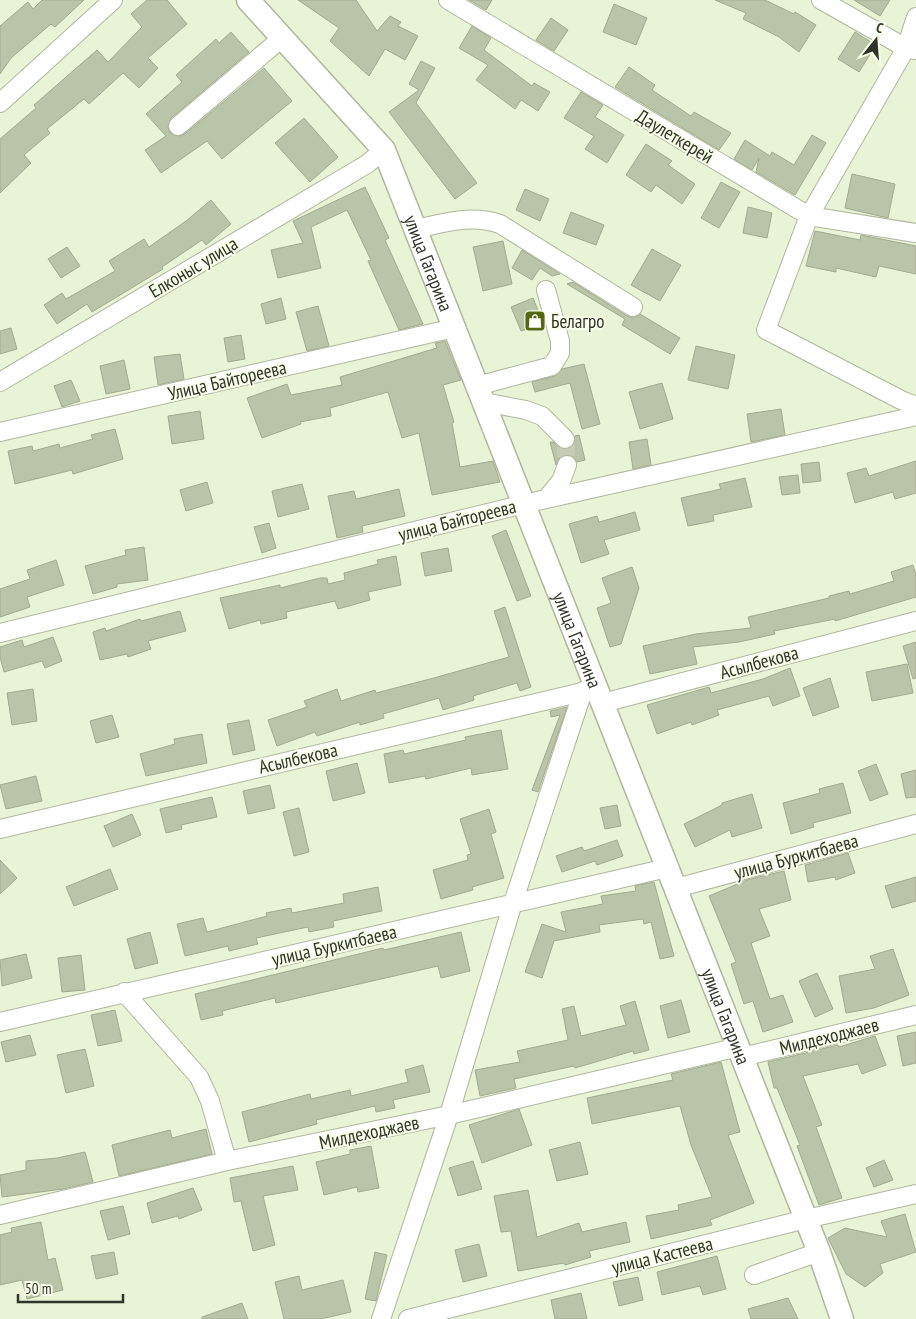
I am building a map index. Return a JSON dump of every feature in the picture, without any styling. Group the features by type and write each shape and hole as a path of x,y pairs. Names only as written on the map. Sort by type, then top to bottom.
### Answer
{"main road":[{"name":"улица Гагарина","path":"248,0 384,150 524,504 594,695 671,878 820,1252 842,1319"}],"street":[{"path":"0,103 113,0"},
{"name":"Даулеткерей","path":"448,0 809,216 916,233"},
{"path":"821,0 911,49"},
{"path":"916,17 911,49 809,216 766,330 916,406"},
{"path":"178,126 282,38"},
{"name":"Елконыс улица","path":"0,382 368,164 384,150"},
{"path":"415,229 469,218 488,220 500,224 633,307"},
{"path":"480,394 552,366 560,353 560,341 546,290"},
{"name":"Улица Байтореева","path":"0,432 454,328"},
{"path":"480,394 542,416 565,439"},
{"name":"улица Байтореева","path":"0,633 524,504 916,416"},
{"path":"546,499 561,481 567,465"},
{"name":"Асылбекова","path":"0,828 916,621"},
{"path":"381,1319 449,1116 512,906 594,695"},
{"name":"улица Буркитбаева","path":"0,1022 124,992 512,906 671,878 916,824"},
{"path":"124,992 199,1077 210,1101 227,1161"},
{"name":"Милдеходжаев","path":"0,1215 227,1161 449,1116 916,1015"},
{"name":"улица Кастеева","path":"408,1319 806,1219 916,1194"},
{"path":"754,1275 820,1252"}],"building":[{"path":"42,0 84,0 55,27 51,24 11,58 0,74 0,26 28,2 33,9"},
{"path":"147,0 167,0 187,24 148,58 158,68 139,88 123,73 89,104 84,99 47,129 50,133 24,155 31,163 0,193 0,139 36,108 34,105 97,50 108,62 142,27 131,14"},
{"path":"298,0 356,0 377,31 390,16 401,22 398,26 418,36 405,60 385,49 369,76 330,41 339,28"},
{"path":"469,0 492,0 486,10"},
{"path":"715,0 765,0 794,14 795,12 816,25 799,52 779,37 743,19 746,13"},
{"path":"854,0 890,0 880,16"},
{"path":"614,4 647,18 636,45 603,32"},
{"path":"551,18 568,30 554,51 536,40"},
{"path":"472,26 491,38 484,50 532,86 534,83 550,92 538,111 521,100 515,109 476,80 488,65 459,48"},
{"path":"231,32 249,52 171,118 168,127 170,133 179,136 185,134 264,68 292,101 222,159 207,141 161,173 145,150 166,136 146,114 182,82 176,75 216,39 219,43"},
{"path":"855,32 876,45 859,72 838,59"},
{"path":"421,61 435,68 416,103 477,183 455,199 389,112 419,90 409,84"},
{"path":"629,67 655,85 652,90 691,116 694,112 731,133 719,150 615,87"},
{"path":"581,92 603,105 595,117 624,135 607,163 585,149 594,136 564,118"},
{"path":"304,118 338,157 310,182 275,143"},
{"path":"812,135 826,143 795,195 756,172 759,158 752,170 734,159 745,140 770,156 772,152 794,165"},
{"path":"646,144 672,161 668,165 695,184 682,204 656,185 651,192 626,175"},
{"path":"852,174 895,184 888,218 845,208"},
{"path":"721,182 740,192 719,228 701,218"},
{"path":"365,187 389,238 385,240 423,324 399,330 368,261 371,260 347,210 311,227 321,268 278,278 271,250 303,243 293,221"},
{"path":"525,189 549,199 540,221 516,210"},
{"path":"211,200 231,224 206,245 202,240 162,267 163,269 92,312 87,304 57,324 44,305 62,293 66,299 115,271 109,261 144,239 149,247 186,221"},
{"path":"748,207 772,213 767,238 743,233"},
{"path":"571,212 604,225 596,245 563,233"},
{"path":"815,231 860,240 861,235 916,246 916,274 879,266 876,277 836,268 836,272 806,266"},
{"path":"503,241 512,284 483,291 473,247"},
{"path":"67,247 80,266 61,278 48,259"},
{"path":"652,249 681,265 660,301 631,285"},
{"path":"522,250 560,274 552,276 540,268 532,280 512,268"},
{"path":"573,282 627,316 633,318 640,314 680,338 670,354 622,325 625,319 567,284"},
{"path":"281,298 286,319 266,324 261,304"},
{"path":"533,298 543,323 521,331 511,307"},
{"path":"318,306 329,346 307,351 296,312"},
{"path":"11,328 17,349 0,354 0,331"},
{"path":"241,335 245,359 228,362 224,338"},
{"path":"445,341 461,380 443,385 454,422 452,423 460,467 493,461 500,482 432,495 419,433 402,438 388,392 330,408 331,416 300,422 301,424 262,438 247,398 287,384 291,395 342,385 340,377 437,348 435,343"},
{"path":"696,346 735,355 728,389 688,380"},
{"path":"180,354 184,379 158,385 154,357"},
{"path":"124,360 130,389 106,394 100,366"},
{"path":"584,364 600,424 582,429 570,383 535,392 532,382 555,376 562,369"},
{"path":"71,380 80,401 62,407 54,386"},
{"path":"662,383 673,419 640,429 629,392"},
{"path":"781,409 785,435 751,442 747,414"},
{"path":"200,411 204,439 172,444 168,416"},
{"path":"115,429 123,459 73,474 72,470 15,484 8,451 32,446 33,451 59,444 60,448 93,439 91,435"},
{"path":"579,435 585,460 577,462 571,455 566,454 560,457 556,465 550,442 553,442 562,449 567,449 573,446 575,436"},
{"path":"647,439 651,465 633,469 629,442"},
{"path":"916,461 916,493 895,499 893,492 855,503 847,473 866,468 869,476"},
{"path":"819,462 821,481 803,483 801,464"},
{"path":"798,475 800,493 782,495 779,477"},
{"path":"745,478 752,507 713,515 714,521 688,526 681,498 721,489 719,484"},
{"path":"207,482 213,503 186,511 180,490"},
{"path":"302,484 309,509 278,517 272,491"},
{"path":"399,489 405,516 362,526 363,532 337,538 328,496 354,491 356,499"},
{"path":"635,512 640,530 604,540 609,554 581,563 569,524 597,516 599,522"},
{"path":"269,523 276,548 262,553 254,527"},
{"path":"506,530 531,596 517,601 492,536"},
{"path":"144,547 148,580 117,584 117,587 93,594 85,566 126,555 125,550"},
{"path":"448,548 452,571 425,576 421,553"},
{"path":"396,556 401,585 368,592 370,600 338,609 335,601 286,612 287,618 261,624 260,620 229,629 220,598 280,585 280,588 320,578 327,578 328,584 345,580 344,573 378,564 377,560"},
{"path":"56,560 64,585 27,597 30,607 0,617 0,589 30,579 27,570"},
{"path":"913,565 916,575 916,597 835,621 835,619 774,631 775,634 739,642 693,647 697,664 650,674 643,646 696,634 751,628 748,617 829,598 829,596 849,591 850,594 894,581 891,572"},
{"path":"632,567 639,588 621,644 610,647 597,608 611,603 602,578"},
{"path":"505,607 531,687 520,691 517,683 473,696 474,700 443,710 439,698 383,714 384,718 360,725 360,722 317,736 315,732 277,746 268,720 307,707 304,701 337,689 341,701 375,690 376,693 509,657 494,611"},
{"path":"180,611 186,631 148,641 151,649 128,657 127,654 100,660 93,632 105,628 106,631 140,619 141,621"},
{"path":"53,637 62,661 45,668 42,661 4,672 0,657 0,647 22,640 24,647"},
{"path":"916,642 916,678 913,679 903,646"},
{"path":"907,664 913,693 872,701 866,672"},
{"path":"790,668 800,696 773,706 769,696 717,710 719,715 692,725 691,722 657,734 647,705 709,687 711,693 763,679"},
{"path":"830,678 839,707 813,716 803,688"},
{"path":"33,689 37,721 12,725 7,693"},
{"path":"567,707 538,792 532,790 560,715 551,717 550,711"},
{"path":"112,715 119,737 96,743 90,721"},
{"path":"249,720 255,750 233,755 227,724"},
{"path":"501,730 508,769 472,775 471,768 426,779 425,776 389,783 384,754 403,750 404,754 466,740 465,737"},
{"path":"202,734 207,763 146,776 140,754 175,744 174,739"},
{"path":"357,763 365,793 333,801 326,771"},
{"path":"876,764 888,794 870,801 858,771"},
{"path":"916,770 916,797 906,798 901,774"},
{"path":"36,776 42,801 6,809 0,785"},
{"path":"843,783 851,813 813,823 814,827 791,834 783,803 820,793 819,789"},
{"path":"270,785 275,808 248,814 243,791"},
{"path":"752,794 762,828 732,837 730,830 695,847 684,824 722,805 722,803"},
{"path":"212,797 217,817 181,825 182,829 166,833 160,809"},
{"path":"617,805 621,826 605,829 600,808"},
{"path":"299,808 309,852 294,856 283,812"},
{"path":"489,809 496,832 491,834 504,878 472,887 473,890 441,899 433,870 468,860 467,855 471,854 460,819"},
{"path":"132,814 141,835 113,847 104,826"},
{"path":"617,840 623,856 597,865 595,861 562,872 556,856 582,847 584,851"},
{"path":"848,853 855,873 836,880 835,877 808,882 805,865"},
{"path":"0,860 17,878 0,894"},
{"path":"110,869 118,889 74,906 66,887"},
{"path":"784,871 791,900 759,909 770,936 751,943 770,999 783,995 793,1022 763,1032 753,1001 744,1004 731,964 736,962 709,896 747,880"},
{"path":"916,877 916,901 892,908 885,886"},
{"path":"654,882 674,956 660,959 651,922 644,924 643,919 599,925 600,932 554,941 542,978 525,972 542,924 566,932 561,912 603,904 601,896 636,891 635,886"},
{"path":"378,887 382,911 333,921 334,927 309,932 308,927 256,938 258,944 229,951 228,946 185,956 177,924 203,918 207,932 267,916 266,913 291,908 292,913 344,903 343,894"},
{"path":"150,932 158,963 135,969 127,939"},
{"path":"461,932 470,971 441,978 438,966 276,1003 275,998 222,1011 223,1015 201,1020 195,994 383,948 384,950"},
{"path":"893,949 909,995 874,1008 846,1013 839,976 875,969 870,956"},
{"path":"26,954 32,978 2,986 0,960"},
{"path":"81,955 85,990 62,992 58,958"},
{"path":"817,973 833,1009 815,1017 799,981"},
{"path":"681,1000 690,1032 668,1038 660,1006"},
{"path":"635,1001 649,1050 634,1054 633,1051 575,1068 574,1066 514,1079 516,1088 480,1096 475,1070 520,1062 517,1051 568,1040 562,1009 574,1006 581,1036 626,1025 620,1006"},
{"path":"115,1010 122,1041 98,1046 91,1015"},
{"path":"916,1032 916,1063 903,1066 897,1036"},
{"path":"30,1035 36,1055 6,1062 1,1042"},
{"path":"875,1036 886,1065 862,1074 858,1064 803,1076 822,1125 816,1127 842,1198 819,1205 797,1146 800,1145 777,1088 774,1088 768,1062 838,1045 839,1047"},
{"path":"85,1049 94,1086 66,1093 57,1055"},
{"path":"721,1062 740,1132 728,1135 754,1203 710,1220 712,1225 651,1239 646,1216 679,1210 678,1205 712,1197 691,1145 680,1106 592,1124 587,1098 673,1080 671,1074"},
{"path":"423,1065 430,1092 393,1100 395,1108 376,1112 375,1106 316,1120 317,1124 249,1142 242,1112 310,1094 311,1099 350,1090 351,1096 408,1082 405,1070"},
{"path":"519,1109 532,1145 482,1163 469,1125"},
{"path":"206,1129 212,1154 119,1176 112,1145 170,1130 172,1138"},
{"path":"580,1142 588,1174 557,1181 549,1150"},
{"path":"371,1146 379,1188 358,1192 357,1187 324,1195 316,1162 350,1154 350,1150"},
{"path":"85,1152 93,1182 63,1189 2,1197 0,1175 26,1170 26,1161 57,1158"},
{"path":"884,1160 893,1180 874,1187 866,1168"},
{"path":"473,1161 482,1189 458,1196 449,1168"},
{"path":"293,1166 298,1190 263,1196 275,1245 253,1251 241,1201 234,1202 230,1178"},
{"path":"193,1188 202,1210 179,1219 178,1216 152,1223 147,1203"},
{"path":"528,1190 537,1237 579,1223 582,1232 626,1222 630,1242 589,1251 591,1257 565,1265 564,1263 518,1271 511,1231 501,1232 494,1196"},
{"path":"123,1206 130,1234 108,1240 100,1211"},
{"path":"905,1214 916,1252 880,1264 883,1273 865,1287 846,1274 828,1238 845,1228 887,1237 881,1221"},
{"path":"41,1222 48,1260 55,1258 63,1290 27,1299 22,1280 0,1285 0,1235 12,1232 11,1228"},
{"path":"479,1244 487,1276 463,1282 455,1250"},
{"path":"114,1252 118,1274 96,1279 91,1256"},
{"path":"375,1252 387,1255 376,1301 365,1299"},
{"path":"717,1256 726,1289 703,1295 700,1286 662,1295 657,1272"},
{"path":"299,1276 302,1290 343,1280 351,1312 321,1319 284,1319 275,1282"},
{"path":"638,1277 643,1300 619,1306 613,1282"},
{"path":"581,1293 587,1319 555,1319 551,1300"},
{"path":"788,1298 798,1319 751,1319 748,1309"},
{"path":"242,1303 248,1319 202,1319 202,1317"}],"tunnel":[{"path":"565,439 567,465"}],"place":[{"name":"Белагро","path":"535,321"}]}
